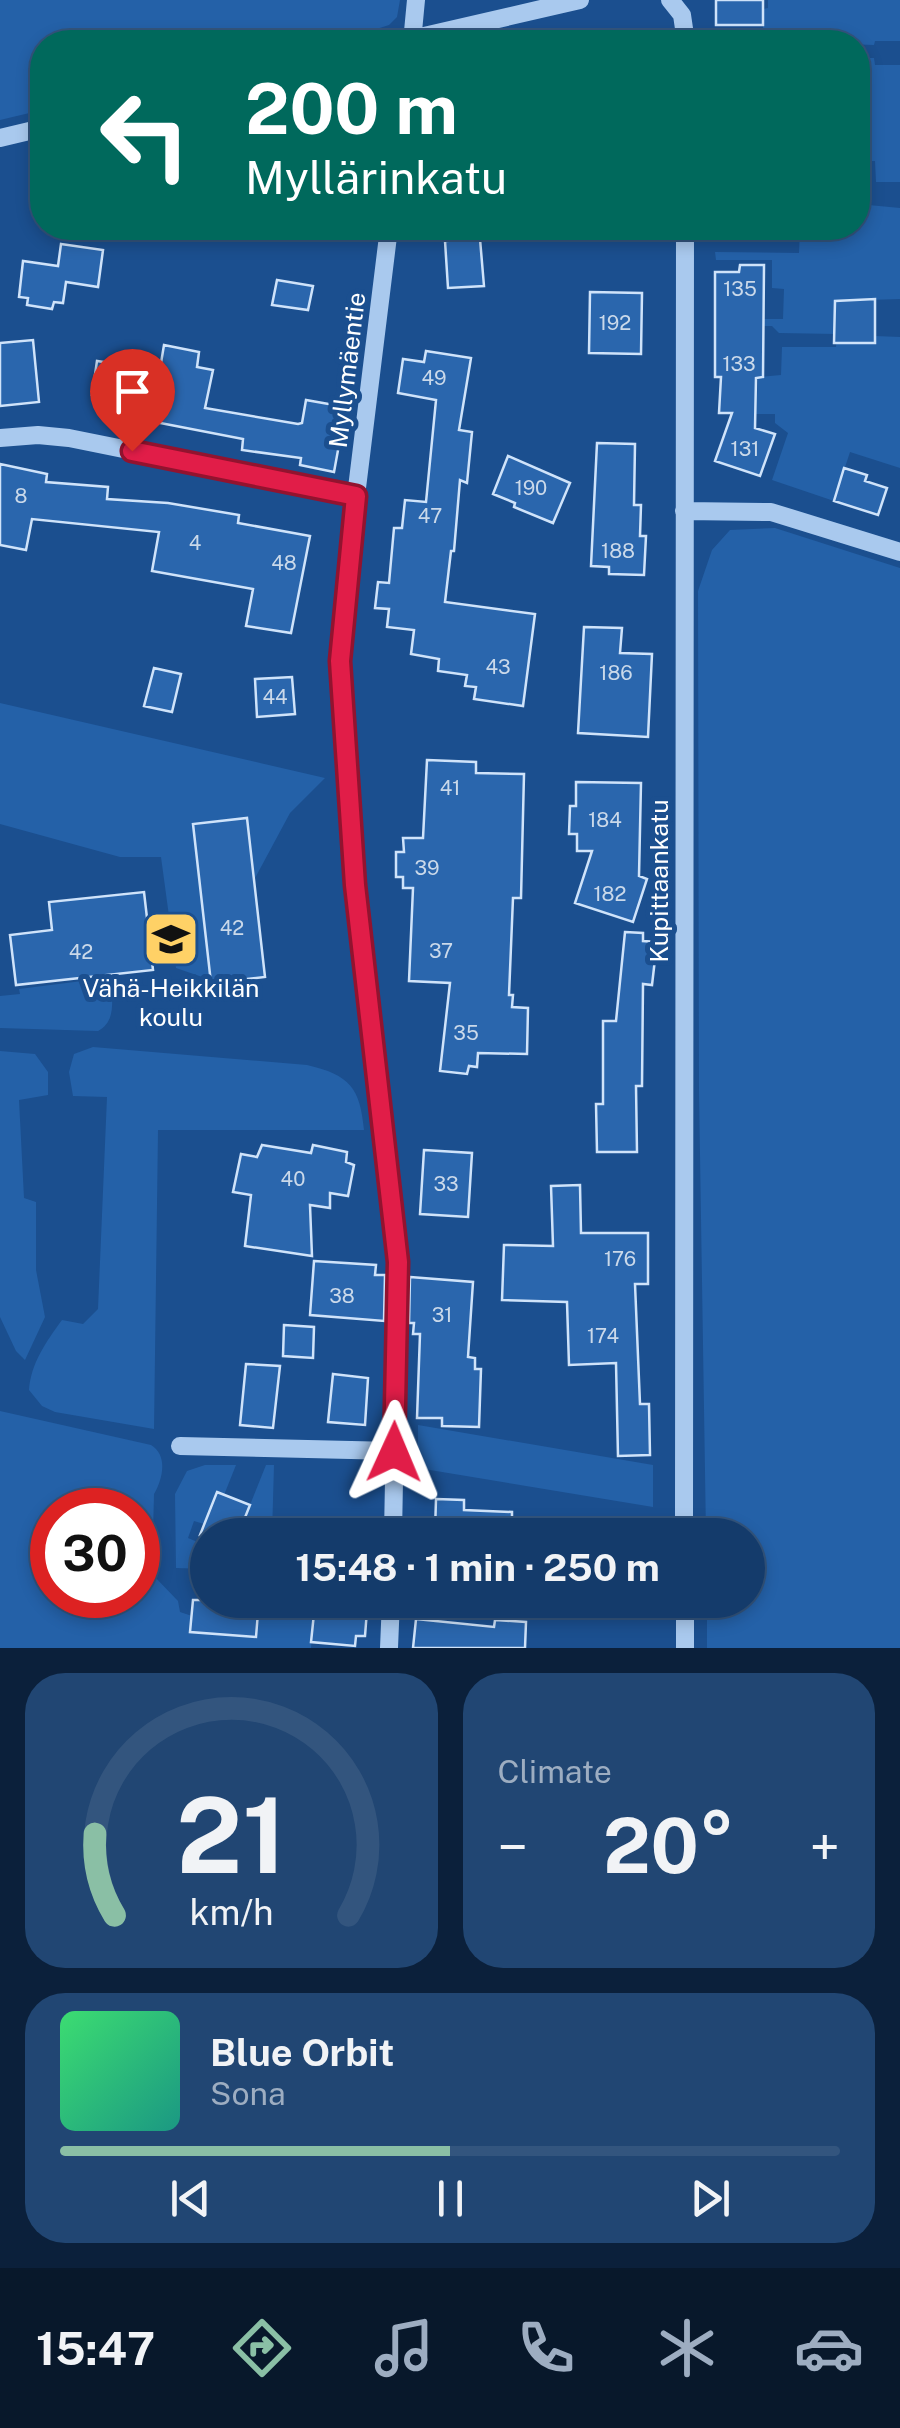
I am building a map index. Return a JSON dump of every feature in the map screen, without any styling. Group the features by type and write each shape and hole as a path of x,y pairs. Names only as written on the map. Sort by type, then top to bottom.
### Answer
{"street":[{"path":"410,30 416,0"},
{"path":"454,30 580,0"},
{"path":"0,138 30,131"},
{"name":"Myllymäentie","path":"388,240 340,661 355,885 398,1262 393,1518"},
{"name":"Kupittaankatu","path":"684,1518 686,240"},
{"path":"0,438 70,438 356,496"},
{"path":"684,511 770,512 900,552"},
{"path":"180,1446 394,1452"},
{"path":"389,1648 390,1618"},
{"path":"684,1618 684,1648"}],"shaded area":[{"path":"0,0 400,0 397,17 389,25 373,30 30,30 30,113 0,120"},
{"path":"768,0 900,0 900,41 875,41 870,45 870,30 763,30 763,9 768,8"},
{"path":"870,58 874,58 875,65 900,65 900,182 876,182 875,161 870,161"},
{"path":"870,205 900,208 900,299 835,301 834,317 875,343 875,336 900,337 900,468 850,452 834,501 772,480 788,433 775,423 775,414 756,414 758,377 781,375 782,347 836,347 837,334 779,333 772,326 715,326 715,319 783,319 784,289 772,288 772,260 716,260 715,252 799,253 800,240 870,240"},
{"path":"775,528 900,568 900,1648 707,1648 707,1618 765,1618 765,1518 706,1518 699,1091 698,591 712,550 730,530"},
{"path":"0,703 325,778 290,813 254,880 211,980 176,968 161,857 120,857 0,824"},
{"path":"98,979 112,988 112,1000 110,1018 98,1031 0,1028 0,996 20,994 19,989"},
{"path":"93,1047 307,1065 343,1079 356,1094 362,1116 364,1130 158,1130 154,1429 55,1412 42,1406 29,1390 36,1362 62,1320 83,1324 98,1309 107,1097 73,1096 69,1072 74,1054"},
{"path":"0,1051 35,1054 48,1072 48,1095 19,1100 24,1198 36,1202 36,1270 45,1317 25,1360 16,1351 0,1317"},
{"path":"0,1411 151,1445 160,1455 162,1468 157,1488 30,1488 30,1618 160,1618 160,1582 178,1601 180,1612 192,1618 191,1632 255,1637 257,1618 314,1618 311,1648 0,1648"},
{"path":"418,1425 653,1465 653,1507 418,1468"},
{"path":"205,1465 236,1465 224,1495 217,1493 207,1518 190,1518 190,1568 176,1568 175,1494 187,1471"},
{"path":"266,1465 274,1465 272,1518 245,1518"}],"building":[{"path":"716,0 763,0 763,25 716,25"},
{"path":"480,240 484,286 448,288 445,241"},
{"path":"61,244 103,250 98,287 66,282 63,303 54,302 52,309 27,305 28,298 19,297 23,261 58,266"},
{"path":"740,265 764,265 763,377 756,378 755,428 775,434 760,476 715,461 732,413 719,413 721,377 715,377 715,272 739,272"},
{"path":"277,280 313,286 308,310 272,305"},
{"path":"590,292 642,293 641,354 589,353"},
{"path":"875,299 875,343 834,343 835,301"},
{"path":"33,340 39,402 0,406 0,343"},
{"path":"164,345 199,352 197,367 213,370 205,408 298,424 302,423 306,400 340,406 338,422 343,423 334,472 300,465 301,458 242,450 243,439 119,415 122,400 92,395 97,361 129,366 130,357 161,363"},
{"path":"426,351 471,358 459,430 472,432 467,483 460,480 445,602 535,614 523,706 474,699 476,687 465,686 467,675 438,671 439,659 411,654 414,630 387,627 389,609 375,608 378,582 389,583 394,528 402,528 405,500 426,502 436,400 398,393 403,359 424,362"},
{"path":"597,443 635,444 634,505 641,505 640,536 646,536 644,575 609,574 609,567 591,566"},
{"path":"508,456 570,483 553,523 493,494"},
{"path":"0,464 47,474 46,482 108,487 107,499 168,503 239,515 238,523 310,536 291,633 246,626 253,589 152,571 159,532 32,519 26,550 0,545"},
{"path":"844,468 867,475 865,481 887,488 878,515 834,501"},
{"path":"584,627 622,628 620,653 652,654 648,737 578,733"},
{"path":"154,668 181,674 172,712 144,706"},
{"path":"292,677 295,714 257,717 255,679"},
{"path":"427,760 476,762 476,773 524,774 521,898 513,898 509,995 513,995 512,1007 528,1008 527,1054 478,1053 477,1067 469,1066 467,1074 440,1071 450,983 409,981 413,888 403,888 403,877 396,877 396,852 404,852 403,838 423,838"},
{"path":"576,782 641,783 639,876 647,879 633,922 575,903 592,851 577,851 577,834 569,834 570,806 576,806"},
{"path":"247,818 265,977 211,983 193,824"},
{"path":"144,892 153,970 16,985 10,935 52,930 49,902"},
{"path":"625,932 643,933 643,941 657,942 652,985 643,984 642,1086 636,1086 637,1152 597,1152 596,1104 603,1104 603,1021 616,1021"},
{"path":"262,1145 311,1153 313,1145 347,1152 346,1162 354,1165 348,1196 330,1193 330,1208 310,1205 312,1256 245,1246 251,1195 233,1192 241,1154 257,1157"},
{"path":"424,1150 472,1153 468,1217 420,1214"},
{"path":"580,1185 581,1233 648,1233 648,1284 635,1284 640,1404 649,1404 650,1455 618,1456 616,1363 569,1365 567,1302 502,1300 504,1245 553,1246 551,1186"},
{"path":"314,1261 376,1265 375,1275 385,1275 384,1321 310,1315"},
{"path":"410,1277 473,1282 468,1357 475,1358 475,1369 481,1369 479,1427 442,1426 442,1418 417,1418 420,1334 413,1334 414,1323 409,1323"},
{"path":"284,1325 314,1327 313,1358 283,1356"},
{"path":"246,1364 280,1366 273,1428 240,1425"},
{"path":"333,1374 368,1378 365,1425 328,1422"},
{"path":"217,1492 250,1505 245,1518 207,1518"},
{"path":"436,1499 464,1500 464,1510 512,1512 512,1518 435,1518"},
{"path":"191,1618 258,1618 256,1637 190,1632"},
{"path":"314,1618 366,1618 365,1636 356,1636 355,1646 311,1642"},
{"path":"416,1619 494,1627 495,1620 526,1622 525,1648 413,1648"}],"place":[{"name":"Vähä-Heikkilän koulu","path":"171,939"}],"route":[{"path":"132,451 356,496 340,661 355,885 398,1262 394,1452"}]}
